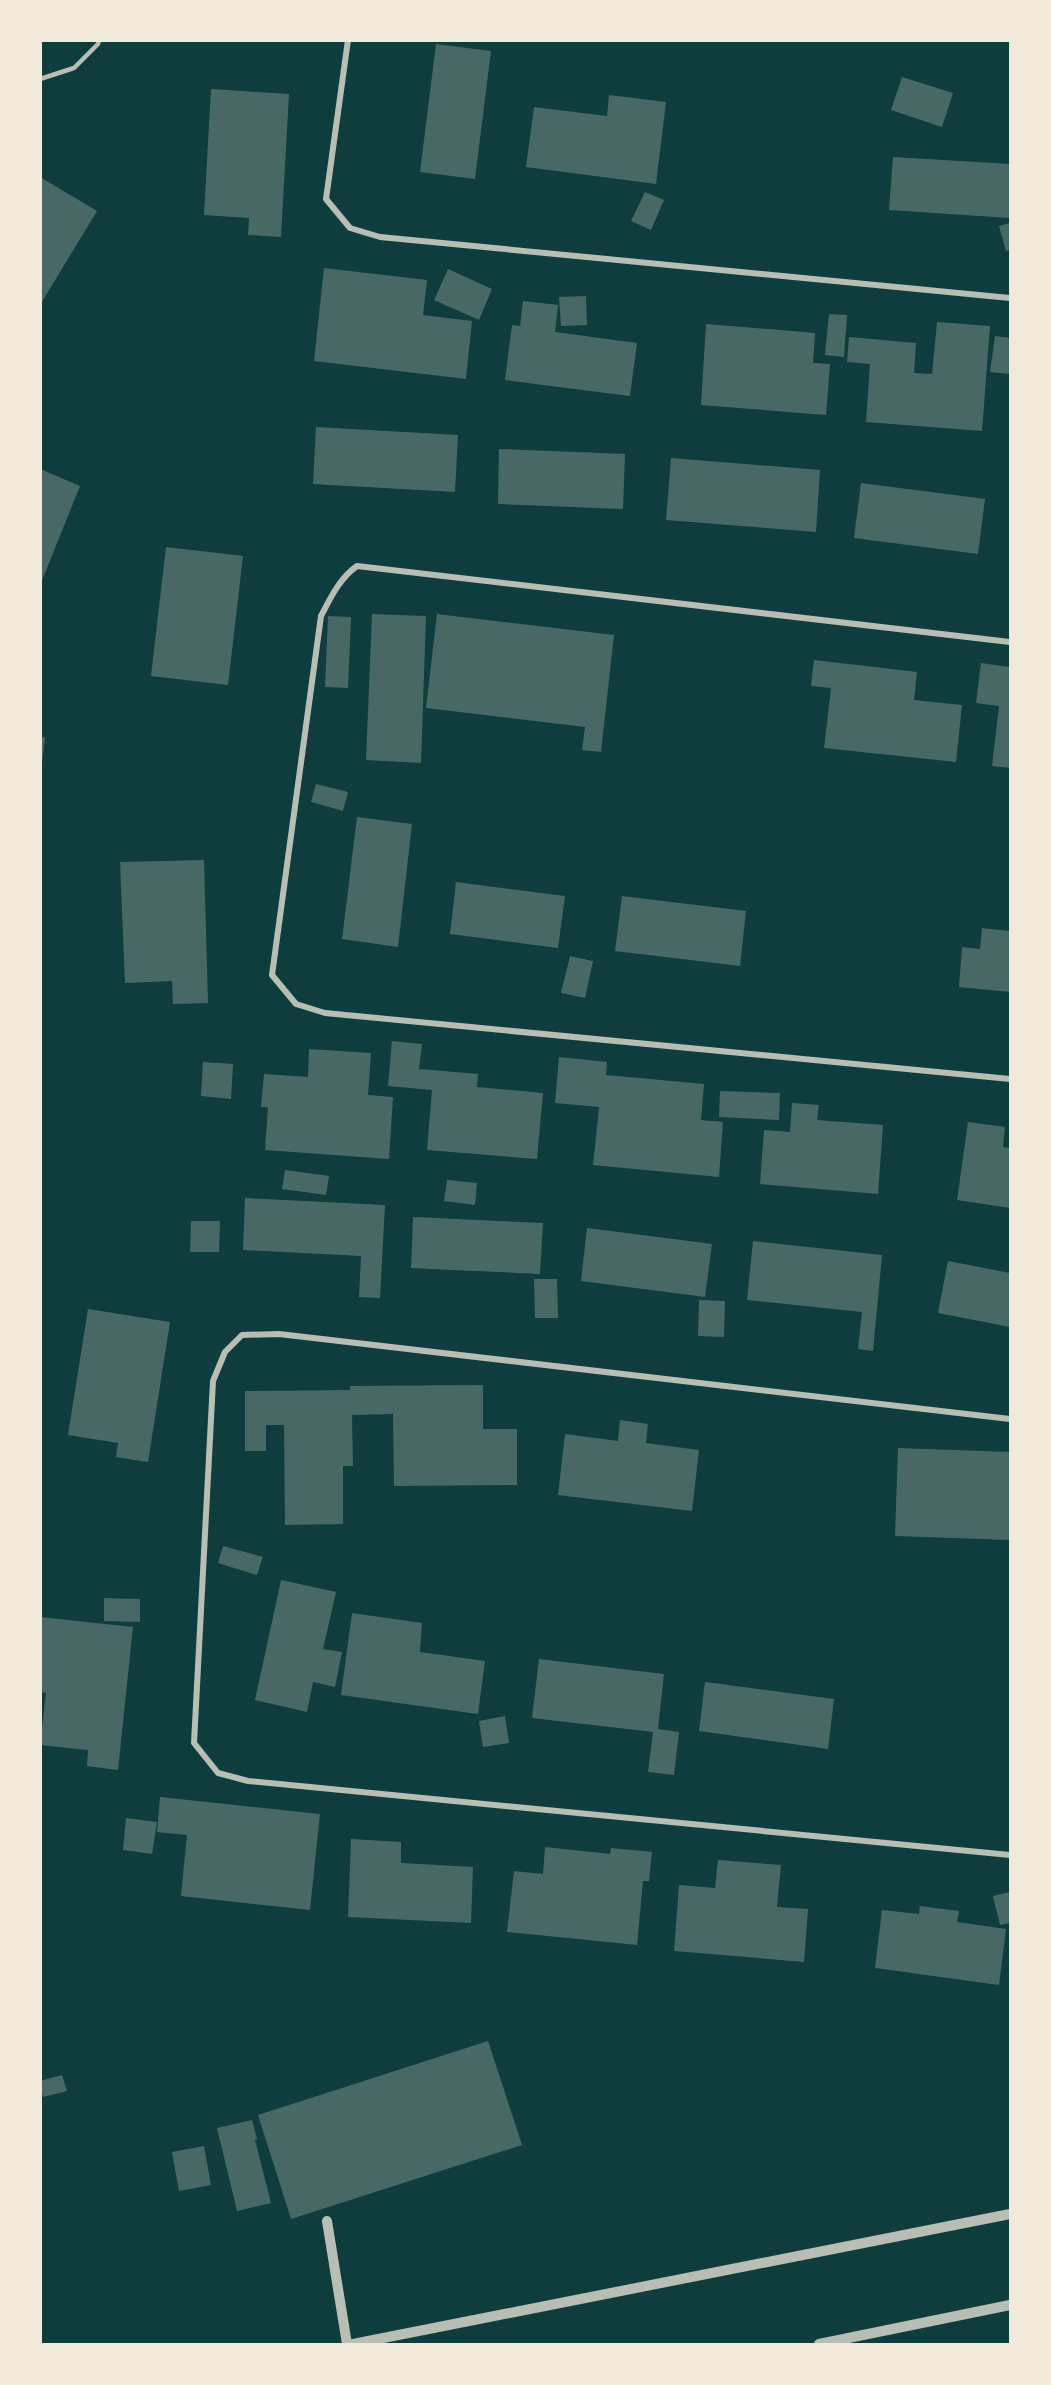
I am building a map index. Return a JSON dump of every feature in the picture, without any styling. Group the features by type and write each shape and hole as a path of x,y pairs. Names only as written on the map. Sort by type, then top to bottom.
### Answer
{"street":[{"path":"348,40 326,199 350,228 380,237 1011,298"},
{"path":"1011,642 357,566 347,573 333,592 321,616 272,975 296,1004 325,1013 1011,1079"},
{"path":"1011,1419 279,1334 242,1335 225,1352 213,1382 194,1743 218,1773 248,1781 1011,1855"},
{"path":"353,2344 1011,2214"},
{"path":"327,2221 347,2344"},
{"path":"819,2344 1011,2306"}],"lane":[{"path":"40,79 74,68 98,44 99,40"}],"building":[{"path":"436,44 491,51 475,179 420,172"},
{"path":"902,77 953,93 942,127 891,110"},
{"path":"211,89 289,94 281,237 248,235 249,218 204,215"},
{"path":"609,95 666,102 656,184 526,167 534,107 607,116"},
{"path":"893,157 1010,164 1010,218 889,210"},
{"path":"40,177 97,211 40,305"},
{"path":"645,192 664,200 651,230 631,221"},
{"path":"1010,223 1010,250 1006,251 999,226"},
{"path":"324,268 427,280 423,315 472,321 466,379 314,361"},
{"path":"448,269 492,289 479,320 434,300"},
{"path":"586,296 587,325 561,326 559,297"},
{"path":"523,301 558,305 555,332 637,343 630,396 505,380 512,325 520,326"},
{"path":"829,314 847,315 844,357 825,355"},
{"path":"937,322 990,326 982,431 866,422 870,364 847,362 849,337 916,343 914,373 932,374"},
{"path":"706,324 815,333 813,363 830,364 826,415 701,405"},
{"path":"995,336 1010,338 1010,374 990,372"},
{"path":"316,427 458,435 455,492 313,484"},
{"path":"499,449 625,454 623,509 498,504"},
{"path":"671,458 820,470 816,532 666,520"},
{"path":"40,469 80,486 41,583 40,583"},
{"path":"861,483 985,499 978,554 854,538"},
{"path":"166,547 243,556 228,685 151,676"},
{"path":"372,614 426,616 421,763 366,760"},
{"path":"437,614 614,635 601,752 582,750 585,727 426,708"},
{"path":"328,616 351,617 348,688 325,687"},
{"path":"814,660 917,672 914,700 962,705 956,762 824,748 831,688 811,686"},
{"path":"981,663 1010,667 1010,768 992,766 999,706 976,703"},
{"path":"45,737 42,764 40,764 40,738"},
{"path":"316,784 348,792 343,811 311,802"},
{"path":"357,817 412,824 398,947 342,939"},
{"path":"204,860 208,1003 173,1004 172,981 125,983 120,862"},
{"path":"456,882 565,896 558,948 450,934"},
{"path":"622,896 746,911 740,966 615,951"},
{"path":"982,928 1010,931 1010,992 959,987 962,947 980,949"},
{"path":"570,956 593,961 585,998 561,993"},
{"path":"392,1041 422,1044 419,1069 478,1074 477,1087 543,1093 537,1159 427,1150 432,1090 388,1086"},
{"path":"309,1049 371,1053 368,1095 393,1097 389,1159 265,1150 268,1107 261,1107 264,1074 308,1077"},
{"path":"559,1057 607,1062 606,1075 704,1084 701,1120 723,1122 719,1177 593,1165 599,1107 555,1103"},
{"path":"203,1062 233,1064 231,1099 201,1096"},
{"path":"720,1091 780,1093 779,1120 719,1117"},
{"path":"792,1103 819,1105 817,1120 883,1125 878,1194 760,1184 764,1130 790,1132"},
{"path":"968,1122 1005,1127 1003,1147 1010,1148 1010,1208 957,1200"},
{"path":"285,1170 329,1176 326,1195 282,1189"},
{"path":"447,1180 477,1183 475,1205 444,1201"},
{"path":"245,1198 385,1205 380,1298 359,1297 361,1256 243,1250"},
{"path":"413,1217 543,1223 540,1274 411,1268"},
{"path":"191,1221 220,1221 219,1252 190,1252"},
{"path":"587,1228 712,1244 705,1297 581,1281"},
{"path":"753,1241 882,1255 873,1351 858,1349 862,1312 747,1300"},
{"path":"948,1261 1010,1273 1010,1327 938,1313"},
{"path":"534,1279 557,1279 558,1318 535,1318"},
{"path":"699,1300 725,1301 724,1337 698,1336"},
{"path":"88,1309 170,1322 148,1462 116,1457 118,1443 68,1435"},
{"path":"483,1385 483,1429 517,1429 517,1485 394,1486 393,1414 352,1415 353,1466 343,1466 343,1524 285,1525 284,1425 266,1425 266,1451 245,1451 245,1391 350,1390 350,1386"},
{"path":"620,1420 648,1424 646,1443 699,1450 692,1511 558,1495 565,1434 618,1441"},
{"path":"898,1448 1010,1452 1010,1540 895,1536"},
{"path":"223,1546 263,1557 257,1575 218,1563"},
{"path":"281,1580 336,1592 323,1649 342,1652 335,1687 313,1682 307,1712 255,1700"},
{"path":"104,1598 140,1599 140,1622 104,1621"},
{"path":"352,1613 422,1623 420,1652 485,1661 478,1714 341,1695"},
{"path":"40,1617 133,1627 118,1770 87,1766 88,1750 40,1745 46,1693 40,1692"},
{"path":"539,1659 664,1674 658,1729 679,1732 674,1775 648,1772 653,1732 532,1718"},
{"path":"705,1682 834,1699 828,1749 699,1731"},
{"path":"505,1716 509,1743 483,1747 479,1721"},
{"path":"160,1797 320,1814 310,1910 181,1896 187,1835 157,1832"},
{"path":"126,1818 157,1822 152,1854 123,1850"},
{"path":"351,1839 401,1842 401,1863 473,1867 471,1923 348,1917"},
{"path":"545,1847 610,1854 611,1848 652,1852 649,1881 643,1881 637,1945 507,1932 514,1871 543,1874"},
{"path":"718,1860 781,1865 777,1907 808,1909 804,1962 674,1951 679,1885 715,1888"},
{"path":"1010,1892 1010,1923 1000,1925 993,1896"},
{"path":"920,1906 959,1911 957,1922 1006,1929 999,1985 875,1968 882,1910 919,1914"},
{"path":"488,2041 522,2145 291,2219 258,2115"},
{"path":"62,2075 67,2091 43,2097 40,2081"},
{"path":"252,2120 271,2203 237,2211 217,2128"},
{"path":"204,2146 211,2185 179,2191 172,2152"}]}
